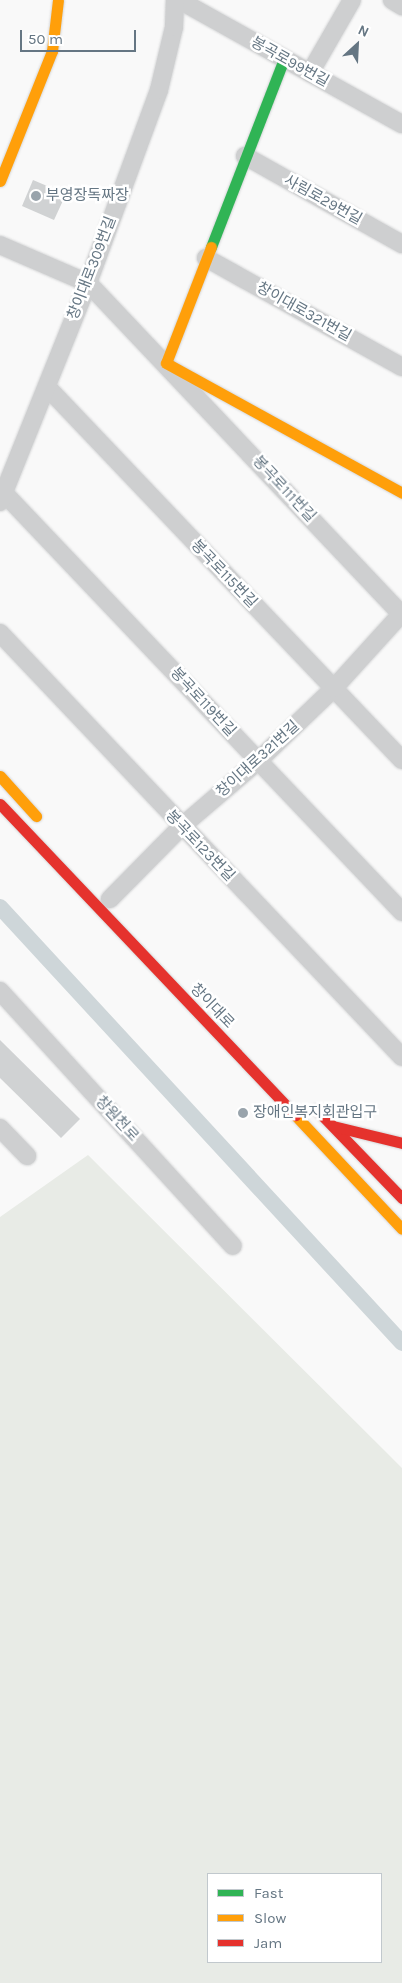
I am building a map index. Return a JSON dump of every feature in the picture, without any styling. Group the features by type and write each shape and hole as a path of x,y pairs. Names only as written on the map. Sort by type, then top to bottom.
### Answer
{"street":[{"path":"0,181 52,52 58,0"},
{"name":"창이대로309번길","path":"2,498 88,283 159,90 174,27 175,0"},
{"name":"봉곡로99번길","path":"179,0 402,124"},
{"path":"310,73 352,0"},
{"path":"392,0 402,6"},
{"path":"284,59 166,363 402,493"},
{"name":"사림로29번길","path":"245,156 402,244"},
{"name":"봉곡로111번길","path":"0,246 88,283 166,363 402,614"},
{"name":"창이대로321번길","path":"206,258 402,367"},
{"name":"봉곡로115번길","path":"46,388 402,760"},
{"name":"봉곡로119번길","path":"2,498 402,912"},
{"name":"창이대로321번길","path":"110,899 181,827 258,761 334,688 402,614"},
{"name":"봉곡로123번길","path":"0,633 181,827 396,1039 402,1057"},
{"path":"0,776 45,826"},
{"name":"창이대로","path":"0,804 374,1197 402,1229"},
{"name":"창원천로","path":"0,992 234,1246"},
{"path":"306,1099 402,1198"},
{"path":"333,1126 402,1144"},
{"path":"0,1128 27,1156"},
{"path":"374,1197 400,1177"}],"shaded area":[{"path":"88,1155 402,1468 402,1983 0,1983 0,1217"}],"building":[{"path":"33,180 66,194 54,220 22,206"},
{"path":"0,1040 80,1119 61,1138 0,1078"}],"waterway":[{"path":"0,907 402,1343"}],"traffic: fast":[{"path":"211,247 284,59"}],"traffic: slow":[{"path":"0,181 52,51 58,0"},
{"path":"211,247 166,363 402,493"},
{"path":"0,776 36,816"},
{"path":"295,1115 402,1229"}],"traffic: jam":[{"path":"0,804 295,1115"},
{"path":"316,1109 402,1198"},
{"path":"333,1126 402,1143"}],"place":[{"name":"부영장독짜장","path":"36,196"},
{"name":"장애인복지회관입구","path":"243,1113"}]}
